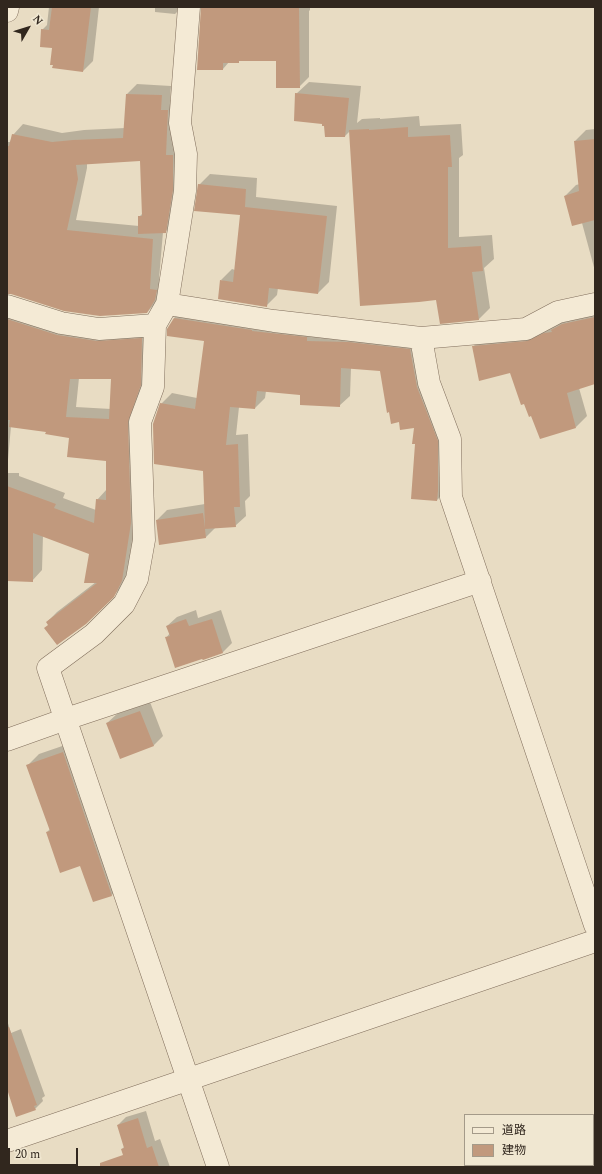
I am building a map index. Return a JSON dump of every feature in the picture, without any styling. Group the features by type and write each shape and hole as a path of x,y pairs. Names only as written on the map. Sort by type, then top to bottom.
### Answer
{"street":[{"path":"7,11 8,7"},
{"path":"188,7 180,123 186,154 185,191 167,304 155,325 153,387 140,422 144,540 137,579 124,604 94,634 48,668 218,1167"},
{"path":"167,304 274,321 421,338 526,329 558,312 595,304"},
{"path":"7,306 61,323 100,329 155,325"},
{"path":"421,338 429,383 450,439 452,497 595,925"},
{"path":"7,740 66,719 480,582"},
{"path":"7,1141 595,941"}],"building":[{"path":"52,7 91,7 83,72 52,68 53,65 50,65 52,48 40,47 41,29 49,30"},
{"path":"201,7 299,7 300,88 276,88 276,61 239,61 239,63 223,63 223,70 197,70"},
{"path":"295,93 349,98 345,137 325,137 324,126 322,126 322,124 294,121"},
{"path":"126,94 162,95 161,110 168,110 166,155 173,155 173,190 166,233 138,234 138,216 142,216 140,161 76,165 78,179 67,230 153,239 150,289 157,290 155,300 147,313 100,316 64,311 7,294 7,146 9,146 12,134 52,142 123,138"},
{"path":"408,127 408,137 450,135 452,167 448,167 448,248 481,246 483,271 472,272 479,320 440,324 436,300 360,306 349,130"},
{"path":"595,139 595,220 572,226 564,196 579,191 574,141"},
{"path":"198,184 246,189 245,207 327,216 318,294 269,288 267,307 218,299 220,280 233,282 240,215 194,211"},
{"path":"595,317 595,384 567,393 576,428 540,439 531,416 529,417 524,404 521,405 510,373 479,381 472,346 527,341 544,333 552,332 551,330 562,324"},
{"path":"174,318 252,331 307,337 307,341 348,342 410,349 417,387 438,441 437,501 411,499 415,444 412,444 414,428 400,430 399,422 391,424 389,412 387,413 380,371 341,368 340,407 300,405 300,395 257,391 255,409 230,407 226,445 238,444 240,507 234,507 236,527 205,529 206,538 159,545 156,520 203,513 205,528 203,471 154,464 153,424 160,403 195,409 204,341 167,336 167,329"},
{"path":"7,319 57,335 97,341 142,338 141,385 128,422 131,523 122,581 114,597 86,624 57,645 44,628 48,625 46,622 97,583 84,583 89,554 33,533 33,582 7,581 7,486 56,504 54,508 94,523 96,499 106,500 106,461 67,457 69,438 45,434 46,432 9,427 10,420 7,420","holes":["70,379 111,379 109,419 66,417"]},
{"path":"186,619 189,626 212,619 223,653 175,668 165,637 170,636 166,626"},
{"path":"140,711 154,746 120,759 106,723"},
{"path":"63,752 112,896 93,902 80,866 60,873 46,832 50,831 26,765"},
{"path":"7,1027 9,1027 37,1105 34,1106 36,1110 16,1117 7,1089"},
{"path":"138,1118 147,1148 152,1146 159,1167 100,1167 100,1163 123,1155 121,1149 124,1148 117,1125"}]}
